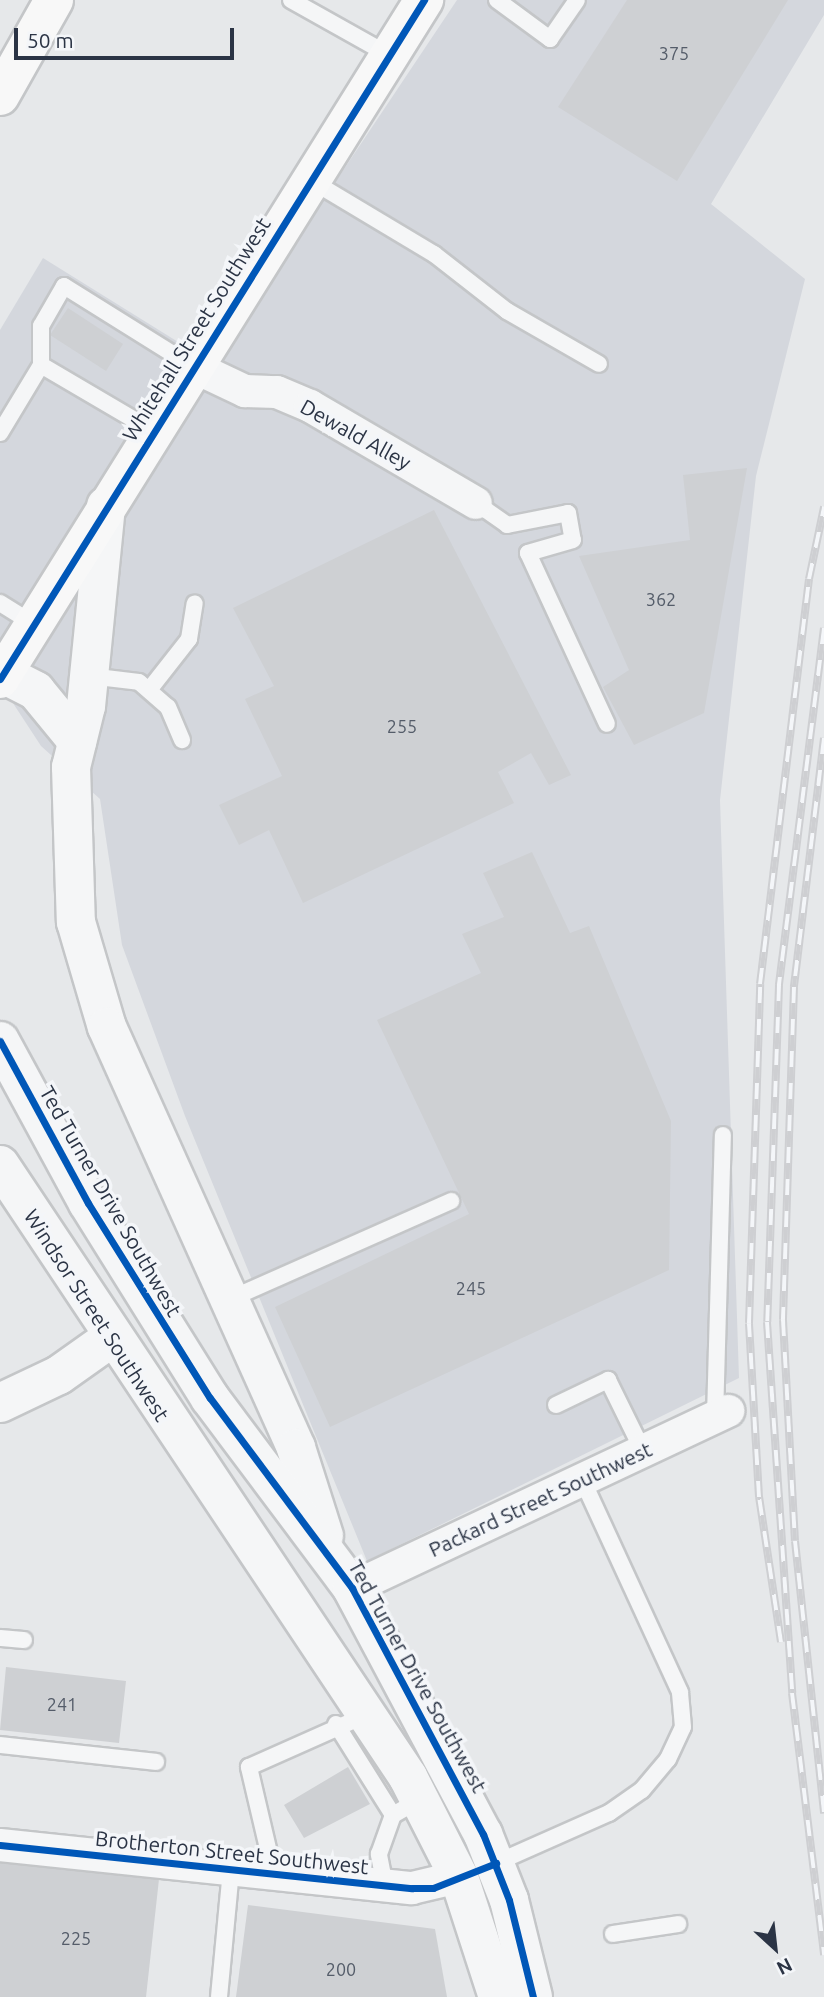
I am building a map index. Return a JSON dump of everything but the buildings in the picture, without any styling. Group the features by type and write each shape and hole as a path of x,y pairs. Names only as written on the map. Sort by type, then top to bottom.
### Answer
{"main road":[{"path":"0,96 54,0"},
{"name":"Whitehall Street Southwest","path":"1,676 192,366 425,0"}],"street":[{"name":"Dewald Alley","path":"192,366 245,391 278,393 310,406 476,503"},
{"name":"Ted Turner Drive Southwest","path":"106,506 89,676 68,821 76,922 112,1040 296,1448 327,1548"},
{"path":"1,676 36,691 78,741"},
{"name":"Ted Turner Drive Southwest","path":"0,1041 88,1203 210,1398 266,1480 327,1548 352,1588 496,1863 533,1997"},
{"name":"Windsor Street Southwest","path":"0,1165 111,1338 197,1465 352,1719"},
{"path":"0,1403 59,1375 111,1338"},
{"name":"Packard Street Southwest","path":"352,1588 722,1414"},
{"path":"352,1719 407,1807 459,1877 498,1997"},
{"name":"Brotherton Street Southwest","path":"0,1845 385,1886 433,1888 459,1877"},
{"path":"459,1877 496,1863"}],"lane":[{"path":"291,0 389,55"},
{"path":"497,0 550,39 577,0"},
{"path":"310,180 433,254 507,311 599,364"},
{"path":"0,433 41,365 41,327 64,286 192,366"},
{"path":"41,365 152,430"},
{"path":"476,503 507,525 568,513 573,540 528,552 607,724"},
{"path":"0,603 33,624"},
{"path":"149,690 189,639 195,603"},
{"path":"89,676 139,682 168,707 182,740"},
{"path":"722,1414 723,1135"},
{"path":"230,1299 451,1201"},
{"path":"556,1405 608,1380 643,1451"},
{"path":"496,1863 609,1813 642,1790 668,1759 683,1727 680,1692 582,1479"},
{"path":"0,1638 24,1640"},
{"path":"274,1874 249,1767 352,1719"},
{"path":"0,1745 156,1762"},
{"path":"385,1886 379,1854 407,1807"},
{"path":"219,1997 231,1870"},
{"path":"613,1934 678,1924"}],"shaded area":[{"path":"457,0 824,0 824,15 711,204 805,279 756,476 720,800 739,1378 367,1561 185,1116 122,945 100,799 41,746 9,697 219,356"},
{"path":"43,258 191,350 0,640 0,330"}],"railway":[{"path":"781,1642 759,1497 749,1323 760,984 809,579 824,507"},
{"path":"824,628 779,985 767,1322 792,1693 824,1955"},
{"path":"824,738 794,987 783,1320 795,1541 824,1813"}],"cycle path":[{"path":"0,679 424,0"},
{"path":"0,1041 88,1203 210,1398 352,1588 483,1834 509,1900 533,1997"},
{"path":"0,1845 412,1888 433,1888 496,1863"}]}
